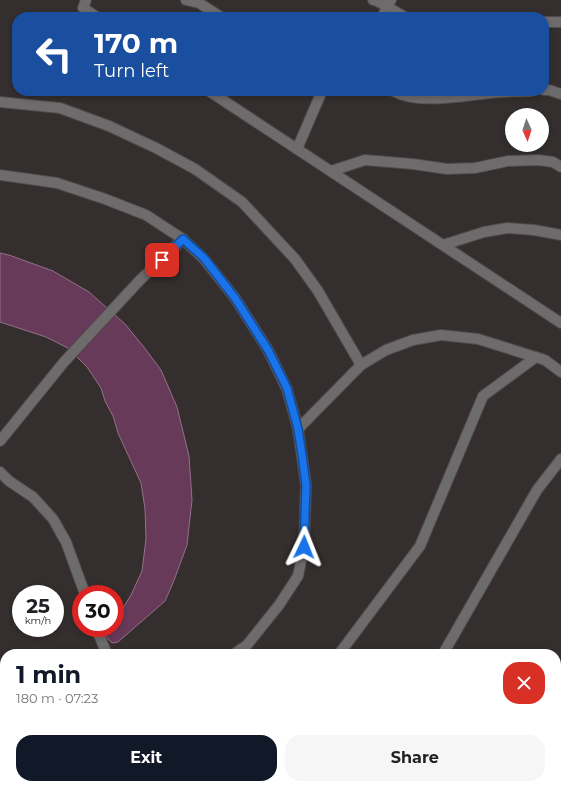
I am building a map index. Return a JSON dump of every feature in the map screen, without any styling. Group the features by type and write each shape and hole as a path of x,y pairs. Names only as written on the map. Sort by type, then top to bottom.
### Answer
{"street":[{"path":"86,0 83,8 89,12"},
{"path":"186,0 200,3 214,12"},
{"path":"372,0 389,3 399,12"},
{"path":"384,12 389,3"},
{"path":"549,22 561,22"},
{"path":"549,90 561,94"},
{"path":"217,96 561,323"},
{"path":"297,149 320,96"},
{"path":"407,96 414,98 438,98 460,96"},
{"path":"0,102 60,108 109,126 156,148 195,169 242,202 295,259 318,291 361,365"},
{"path":"331,171 365,160 413,164 447,169 475,168 508,161 538,160 552,162 561,167"},
{"path":"0,176 57,183 105,199 146,215 183,239 204,258 235,298 268,350 287,388 298,429 306,485 304,547 298,576 275,610 247,644 240,649"},
{"path":"443,245 484,232 507,228 534,230 561,236"},
{"path":"0,441 64,362 140,280 183,239"},
{"path":"298,429 361,365 386,350 413,340 441,335 478,339 545,360 561,372"},
{"path":"343,649 420,546 483,396 536,357"},
{"path":"446,649 537,490 561,459"},
{"path":"0,472 9,481 33,497 53,519 66,542 82,585"},
{"path":"100,637 105,649"}],"shaded area":[{"path":"0,253 53,271 89,292 125,324 143,346 161,370 177,407 189,456 192,500 187,545 165,601 124,637 124,606 142,571 146,539 145,509 141,483 118,433 113,416 105,401 101,388 87,367 68,348 46,337 0,322"},
{"path":"124,637 118,642 112,643 107,638"}],"route":[{"path":"162,260 183,239 204,258 235,298 268,350 287,388 298,429 306,485 304,547"}]}
